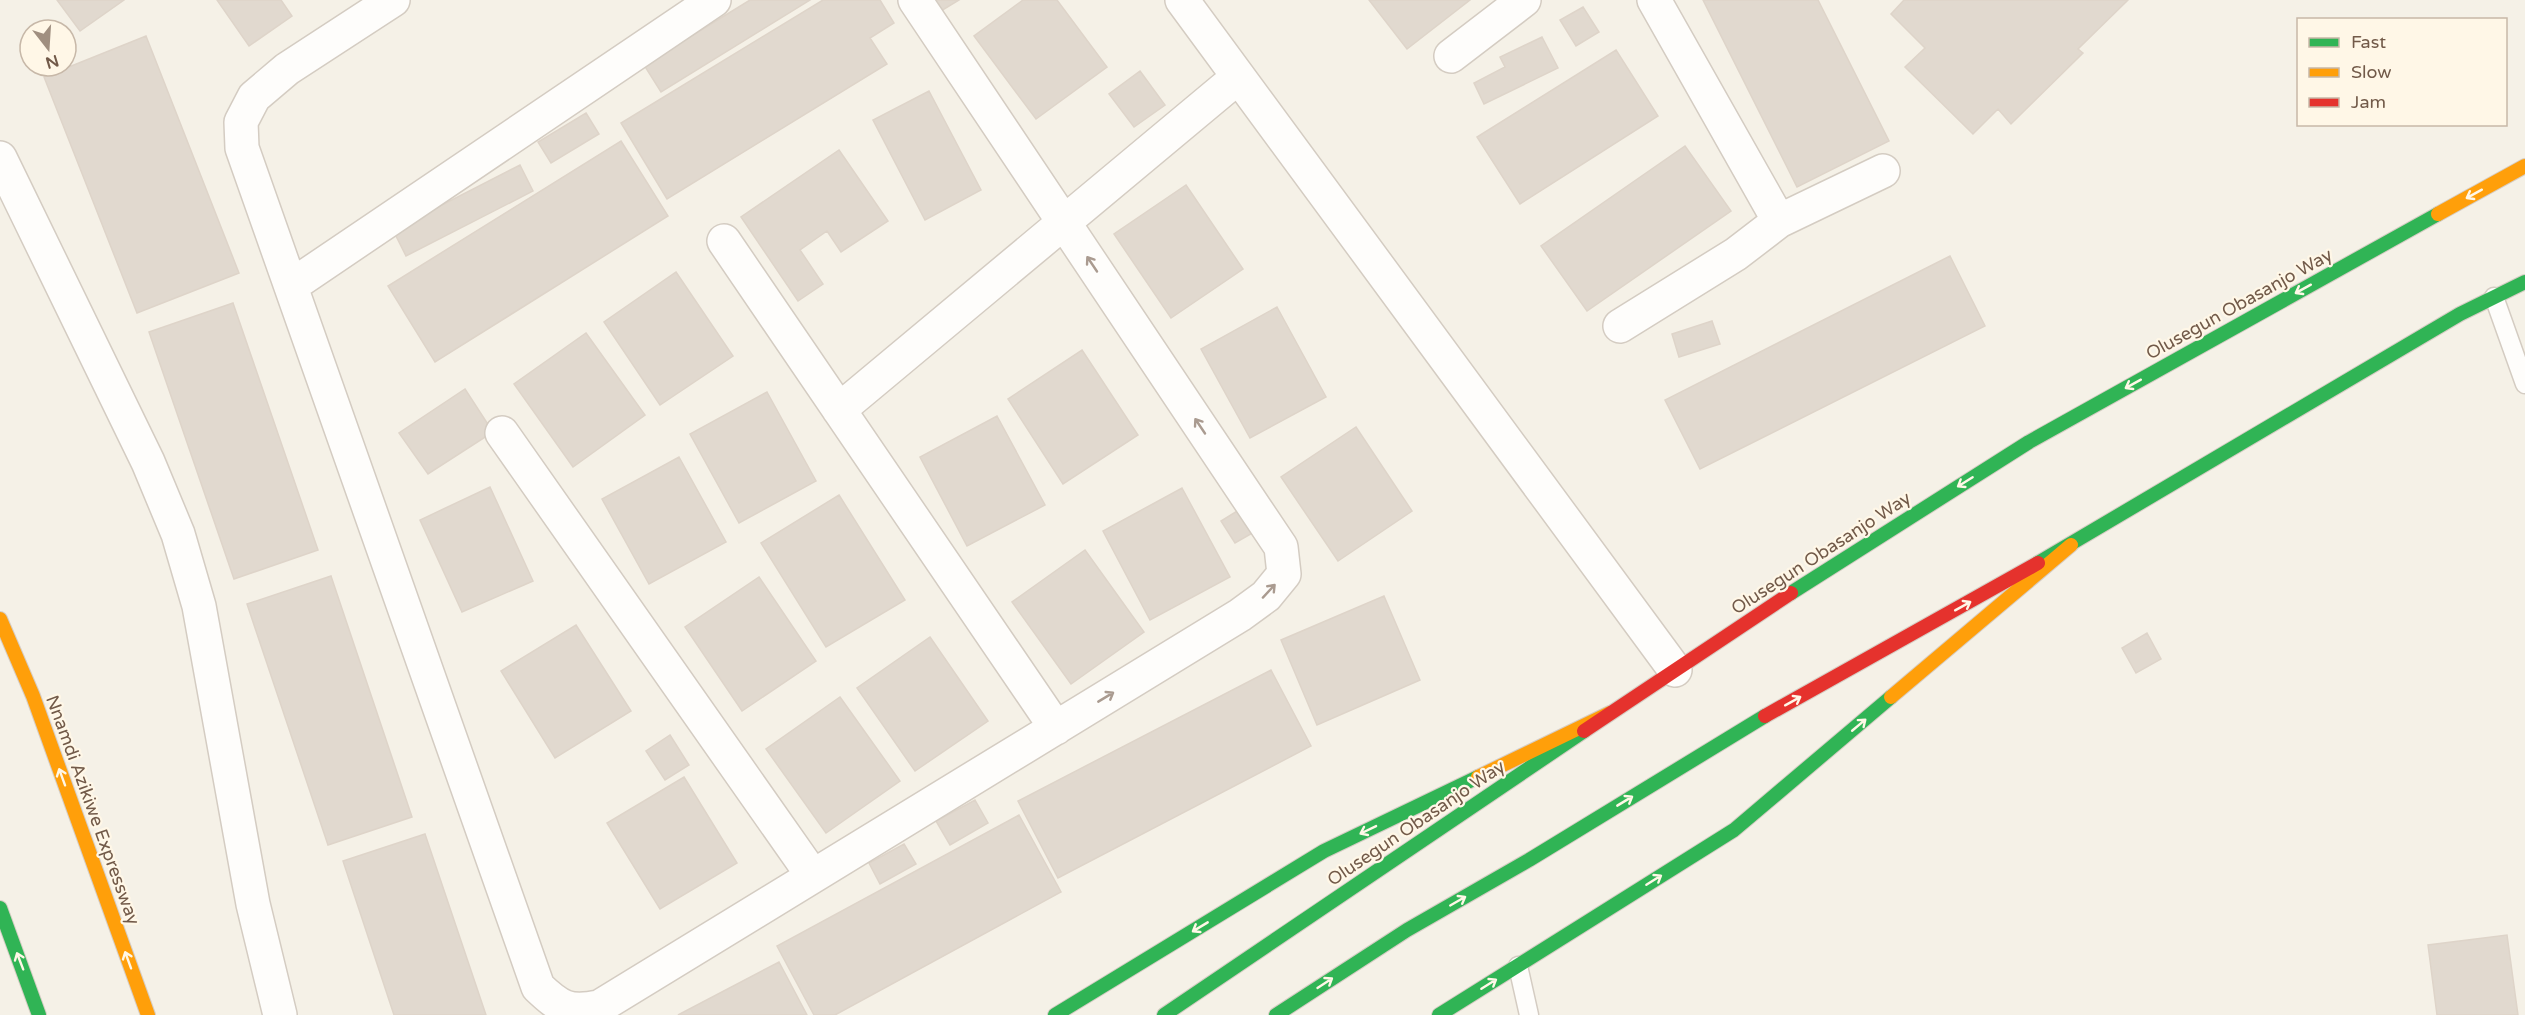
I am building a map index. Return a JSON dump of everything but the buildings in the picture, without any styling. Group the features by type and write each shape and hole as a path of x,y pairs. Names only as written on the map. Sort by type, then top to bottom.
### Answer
{"main road":[{"name":"Olusegun Obasanjo Way","path":"1164,1015 1845,557 2029,442 2525,166"},
{"path":"1276,1015 1407,930 1529,860 1755,722 2071,545 2460,314 2525,282"},
{"path":"1439,1015 1734,830 2071,545"},
{"name":"Nnamdi Azikiwe Expressway","path":"0,619 33,696 148,1015"},
{"path":"1056,1015 1324,851 1610,713"},
{"path":"0,908 39,1015"}],"street":[{"path":"393,0 287,69 254,97 242,122 242,148 538,987 556,1004 578,1011 599,1007 1240,615 1266,596 1284,574 1281,547 915,0"},
{"path":"291,286 714,0"},
{"path":"1182,0 1237,78 1676,670"},
{"path":"1451,56 1524,0"},
{"path":"1654,0 1779,221"},
{"path":"838,410 1237,78"},
{"path":"0,158 148,462 178,534 199,606 253,904 280,1015"},
{"path":"1620,326 1736,254 1779,221 1883,171"},
{"path":"724,241 1056,728"},
{"path":"502,433 813,876"}],"lane":[{"path":"2494,297 2525,384"},
{"path":"1518,966 1529,1015"}],"traffic: fast":[{"path":"1791,593 2029,442 2438,214"},
{"path":"2038,563 2460,314 2525,282"},
{"path":"1439,1015 1734,830 1891,697"},
{"path":"1276,1015 1407,930 1529,860 1765,716"},
{"path":"1164,1015 1584,731"},
{"path":"1055,1015 1324,851 1478,777"},
{"path":"0,908 39,1015"}],"traffic: slow":[{"path":"2438,214 2525,166"},
{"path":"1891,697 2071,545"},
{"path":"0,619 33,696 148,1015"},
{"path":"1478,777 1610,713"}],"traffic: jam":[{"path":"1765,716 2038,563"},
{"path":"1584,731 1791,593"}]}
